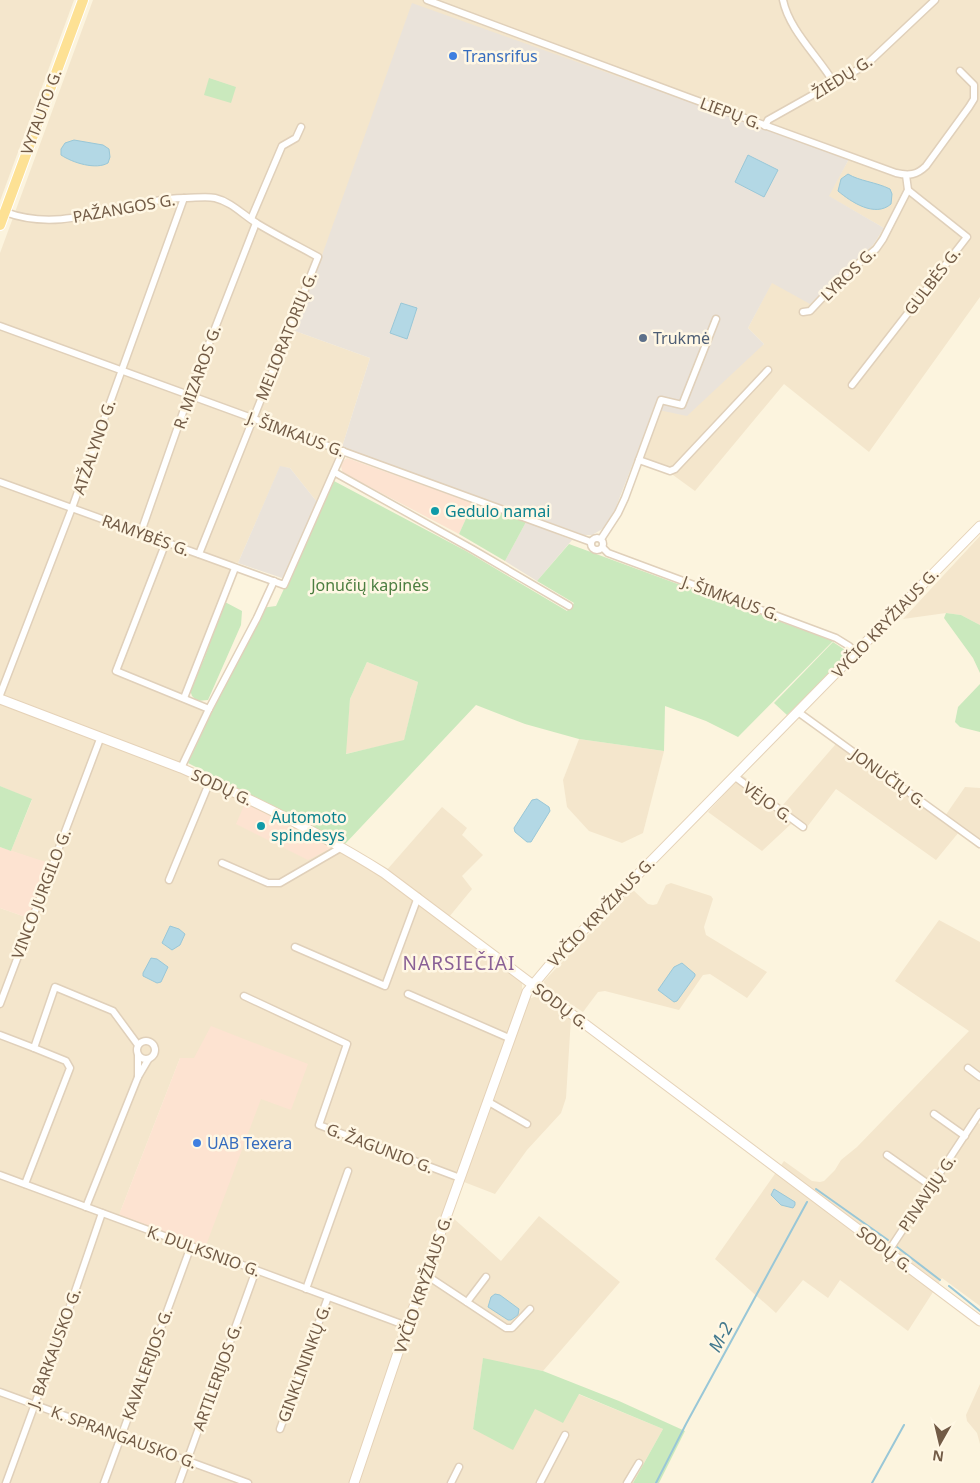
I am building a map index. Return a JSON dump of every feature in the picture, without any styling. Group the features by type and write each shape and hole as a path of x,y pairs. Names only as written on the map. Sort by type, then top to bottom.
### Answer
{"main road":[{"name":"VYTAUTO G.","path":"0,224 83,0"}],"street":[{"name":"LIEPŲ G.","path":"427,0 765,126 906,175"},
{"path":"783,0 791,23 821,62 834,83"},
{"name":"ŽIEDŲ G.","path":"765,126 768,120 866,65 935,0"},
{"path":"908,190 906,175 916,174 926,166 974,99 974,85 960,71"},
{"name":"R. MIZAROS G.","path":"141,532 189,395 282,146 296,138 301,127"},
{"name":"LYROS G.","path":"803,312 810,311 841,278 876,249 908,190"},
{"name":"GULBĖS G.","path":"852,385 966,237 908,190"},
{"name":"PAŽANGOS G.","path":"4,212 22,218 51,220 84,217 173,198 216,198 226,202 253,221 318,257"},
{"name":"ATŽALYNO G.","path":"0,697 72,508 184,198"},
{"name":"MELIORATORIŲ G.","path":"199,554 318,257"},
{"path":"601,539 618,513 661,400 682,405 716,319"},
{"name":"J. ŠIMKAUS G.","path":"0,326 591,542 591,546 595,550 602,548 608,552 829,635 849,646 856,653"},
{"path":"639,460 670,470 675,469 768,370"},
{"path":"343,451 334,472 570,606"},
{"name":"RAMYBĖS G.","path":"0,482 284,585 334,472"},
{"name":"VYČIO KRYŽIAUS G.","path":"354,1483 407,1326 509,1038 522,1002 532,985 560,954 980,526"},
{"path":"591,542 596,538 601,539"},
{"path":"601,539 604,542 602,548"},
{"path":"166,542 116,671 209,709"},
{"path":"184,698 235,568"},
{"path":"181,768 274,581"},
{"name":"SODŲ G.","path":"0,697 210,781 299,824 342,847 389,876 980,1321"},
{"name":"JONUČIŲ G.","path":"798,712 980,844"},
{"name":"VINCO JURGILO G.","path":"0,1004 100,738"},
{"name":"VĖJO G.","path":"734,776 803,827"},
{"path":"169,880 210,781"},
{"path":"222,863 268,883 280,883 342,847"},
{"path":"295,947 385,986 418,897"},
{"path":"34,1048 55,987 113,1011 138,1044"},
{"path":"408,994 509,1038"},
{"name":"G. ŽAGUNIO G.","path":"244,996 347,1044 319,1125 460,1178"},
{"path":"0,1035 66,1061 70,1068 24,1184"},
{"path":"86,1207 138,1077 148,1060 155,1054 154,1045 146,1041 138,1044"},
{"path":"138,1044 136,1050 138,1056 138,1077"},
{"path":"138,1056 148,1060"},
{"path":"968,1068 980,1077"},
{"path":"487,1101 527,1124"},
{"name":"PINAVIJŲ G.","path":"888,1252 980,1112"},
{"path":"934,1114 965,1136"},
{"path":"887,1155 931,1186"},
{"path":"306,1289 348,1172"},
{"name":"K. DULKSNIO G.","path":"0,1175 407,1326"},
{"name":"J. BARKAUSKO G.","path":"6,1483 102,1213"},
{"name":"KAVALERIJOS G.","path":"104,1483 191,1246"},
{"name":"ARTILERIJOS G.","path":"179,1483 256,1270"},
{"path":"426,1275 506,1328 512,1328 530,1309"},
{"path":"467,1302 486,1277"},
{"name":"GINKLININKŲ G.","path":"280,1429 328,1297"},
{"name":"K. SPRANGAUSKO G.","path":"0,1392 248,1483"},
{"path":"540,1483 566,1435"},
{"path":"628,1483 639,1463"},
{"path":"452,1483 459,1467"}],"shaded area":[{"path":"0,0 74,0 0,201"},
{"path":"93,0 980,0 980,297 869,452 784,384 695,491 673,475 633,461 654,409 764,344 748,328 772,282 873,245 884,228 828,196 849,159 813,148 295,331 370,358 342,447 317,502 290,468 280,467 238,563 234,562 179,700 200,708 204,713 178,765 0,696 0,253"},
{"path":"412,3 849,159 829,196 884,228 873,245 810,304 772,283 748,328 764,344 687,416 654,409 611,520 606,527 592,535 584,535 342,447 370,358 295,331"},
{"path":"347,458 473,503 459,534 349,476 342,471 341,466"},
{"path":"280,466 290,468 317,502 285,577 282,578 238,563"},
{"path":"526,522 572,540 537,581 505,561"},
{"path":"980,536 980,625 961,615 946,613 903,619"},
{"path":"367,662 418,682 404,741 345,754 350,699"},
{"path":"0,702 178,770 246,801 335,846 381,876 522,982 522,992 443,1214 452,1217 501,1261 539,1216 620,1282 543,1371 483,1359 473,1429 578,1394 663,1429 633,1483 0,1483 0,908 31,919 52,865 11,851 32,800 0,786","holes":["180,1058 194,1059 119,1215"]},
{"path":"841,738 945,816 965,787 980,788 980,847 959,832 936,860 836,789 804,831 791,824 762,851 708,812 742,775 782,806"},
{"path":"579,739 664,751 643,833 622,843 589,831 567,807 563,780"},
{"path":"246,801 335,846 308,860 236,824"},
{"path":"442,807 467,828 462,835 483,855 462,876 472,889 449,917 386,871"},
{"path":"0,847 52,864 31,919 0,908"},
{"path":"671,883 711,896 713,899 704,927 706,935 767,972 747,998 710,974 703,975 679,1010 605,991 598,992 583,1012 543,986 544,981 632,889 648,904 653,905 657,904 666,885"},
{"path":"939,920 980,942 980,1118 977,1122 980,1124 980,1306 942,1278 908,1331 840,1280 828,1298 803,1280 776,1313 715,1259 784,1161 812,1181 824,1181 835,1170 841,1160 857,1147 969,1031 895,981"},
{"path":"539,995 571,1018 566,1098 561,1113 527,1150 495,1194 464,1182 529,999"},
{"path":"211,1026 308,1064 291,1110 261,1099 205,1248 119,1215 180,1058 194,1058"},
{"path":"980,1384 980,1444 977,1433 967,1421 966,1415"}],"green space":[{"path":"209,78 236,87 231,103 204,95"},
{"name":"Jonučių kapinės","path":"334,481 466,551 567,611 574,603 537,581 569,544 833,641 738,737 706,721 665,706 664,751 579,739 525,724 476,705 345,844 188,763 261,608 276,606","holes":["367,662 418,682 404,740 346,754 350,699"]},
{"path":"473,503 526,522 505,561 459,534"},
{"path":"225,602 242,611 241,625 208,700 197,701 192,696 190,690 204,659"},
{"path":"946,613 961,615 980,625 980,673 973,658 944,618"},
{"path":"833,642 845,650 846,658 787,715 774,703"},
{"path":"980,684 980,732 960,727 955,722 958,707"},
{"path":"0,786 32,799 11,851 0,847"},
{"path":"483,1358 543,1371 619,1401 685,1431 659,1483 633,1483 663,1429 579,1394 563,1423 535,1409 513,1450 473,1429"}],"water":[{"path":"74,140 103,145 109,149 110,157 108,163 97,166 84,165 61,155 61,149 65,143"},
{"path":"748,155 778,170 764,197 735,182"},
{"path":"848,174 890,189 892,194 891,204 885,208 871,209 850,200 838,191 841,179"},
{"path":"401,303 417,308 407,339 390,333"},
{"path":"537,799 549,807 550,811 531,842 527,842 515,832 514,828 532,800"},
{"path":"170,926 179,929 185,934 180,945 172,950 162,943"},
{"path":"151,958 157,959 168,967 161,982 157,983 143,976"},
{"path":"682,963 695,976 677,1001 674,1002 658,990 674,967"},
{"path":"774,1189 795,1202 793,1208 781,1205 771,1195"},
{"path":"495,1294 500,1295 519,1309 518,1315 508,1320 488,1307 491,1297"}],"waterway":[{"name":"M-2","path":"816,1189 888,1240"},
{"name":"M-2","path":"656,1483 686,1424 807,1202"},
{"name":"M-2","path":"897,1247 940,1280"},
{"name":"M-2","path":"949,1286 980,1311"},
{"name":"M-2","path":"872,1483 904,1425"}],"place":[{"name":"Transrifus","path":"453,56"},
{"name":"Trukmė","path":"643,338"},
{"name":"Gedulo namai","path":"435,511"},
{"name":"Automoto spindesys","path":"261,826"},
{"name":"UAB Texera","path":"197,1143"}],"district":[{"name":"NARSIEČIAI","path":"459,963"}]}
